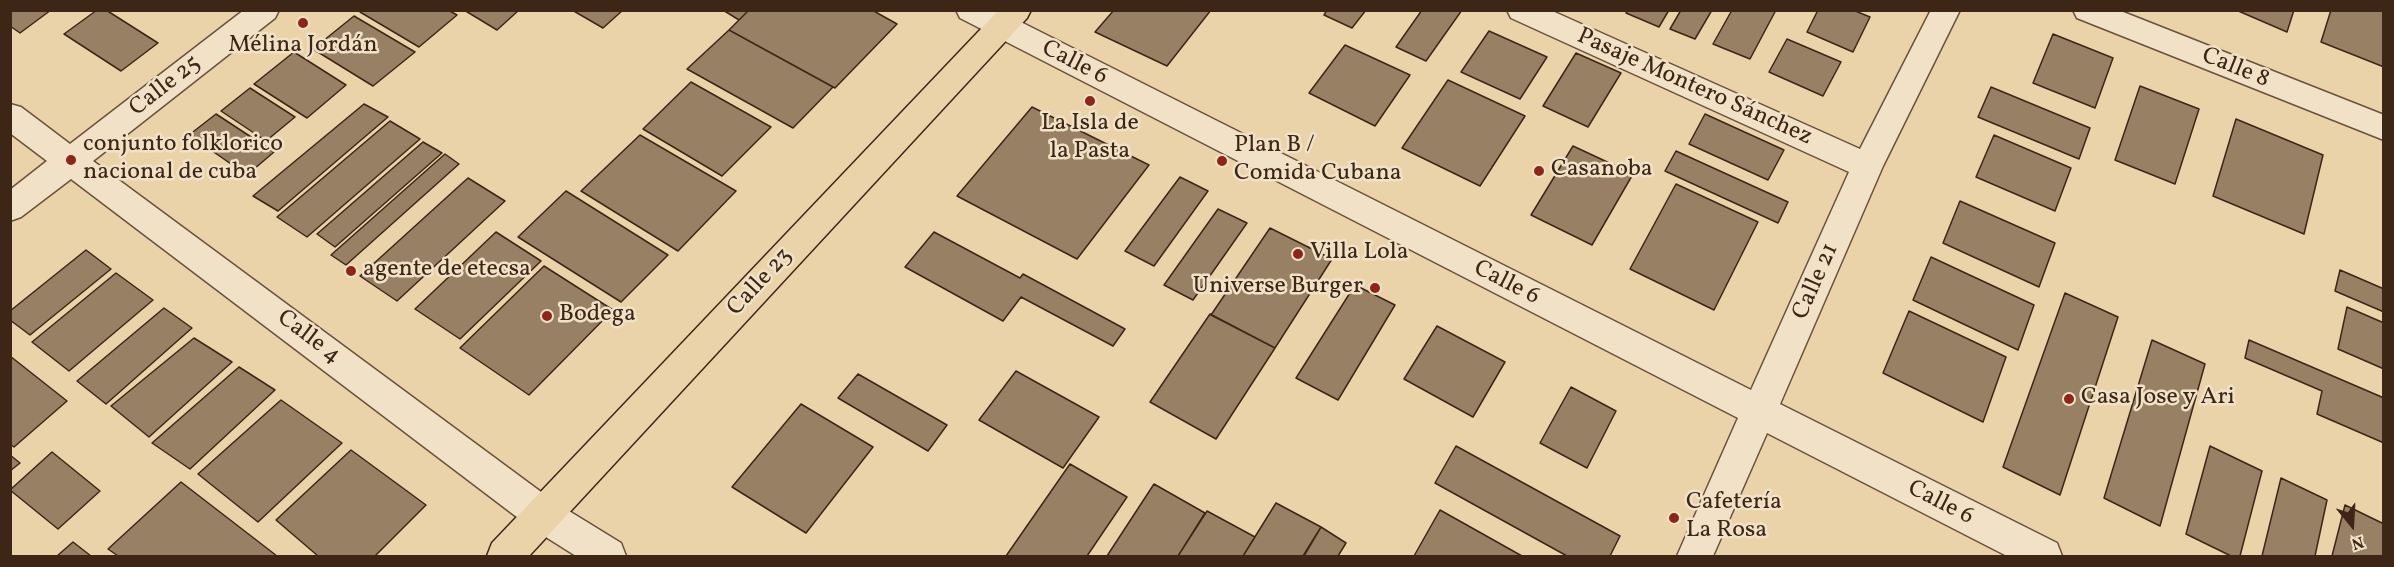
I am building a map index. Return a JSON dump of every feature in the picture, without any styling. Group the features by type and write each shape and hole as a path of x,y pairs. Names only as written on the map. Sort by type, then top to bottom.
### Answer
{"main road":[{"name":"Calle 23","path":"505,556 1010,19"}],"street":[{"name":"Calle 25","path":"10,208 265,10"},
{"name":"Calle 6","path":"970,10 1010,19 1759,413 2044,556"},
{"name":"Pasaje Montero Sánchez","path":"1521,10 1868,166"},
{"name":"Calle 21","path":"1695,556 1868,166 1946,10"},
{"name":"Calle 8","path":"2087,10 2384,128"},
{"name":"Calle 4","path":"10,116 543,515 608,556"}],"building":[{"path":"10,10 51,10 20,33 10,26"},
{"path":"97,10 106,10 158,43 121,71 64,34"},
{"path":"362,10 448,10 457,15 419,47 360,12"},
{"path":"464,10 519,10 497,30"},
{"path":"572,10 623,10 603,28"},
{"path":"723,10 749,10 739,20"},
{"path":"749,10 872,10 897,24 835,88 729,30"},
{"path":"1114,10 1211,10 1167,66 1095,32"},
{"path":"1327,10 1366,10 1352,28 1324,15"},
{"path":"1422,10 1462,10 1426,61 1396,47"},
{"path":"1628,10 1669,10 1659,27 1626,13"},
{"path":"1681,10 1712,10 1695,39 1670,29"},
{"path":"1732,10 1776,10 1750,59 1713,44"},
{"path":"1818,10 1853,10 1870,17 1853,52 1807,32"},
{"path":"2236,10 2294,10 2287,32"},
{"path":"2331,10 2384,10 2384,67 2321,42"},
{"path":"354,16 415,52 373,86 313,49"},
{"path":"729,30 833,87 793,128 687,69"},
{"path":"1489,31 1547,57 1520,99 1461,72"},
{"path":"2053,34 2113,58 2095,108 2033,83"},
{"path":"1787,39 1841,62 1823,96 1769,72"},
{"path":"1345,45 1410,75 1375,126 1309,93"},
{"path":"294,52 346,85 307,118 254,84"},
{"path":"1576,53 1621,73 1588,127 1543,106"},
{"path":"1448,80 1525,116 1480,186 1402,148"},
{"path":"691,82 771,127 722,176 643,129"},
{"path":"2140,86 2199,109 2175,184 2115,160"},
{"path":"1991,87 2090,128 2079,159 1978,117"},
{"path":"250,88 295,117 266,141 221,111"},
{"path":"364,104 388,117 278,211 253,196"},
{"path":"1032,107 1149,165 1077,259 957,196"},
{"path":"216,114 274,152 247,175 189,135"},
{"path":"1705,114 1784,150 1768,180 1689,144"},
{"path":"2236,119 2323,155 2304,234 2213,196"},
{"path":"390,121 420,139 307,237 277,217"},
{"path":"640,135 736,191 678,251 581,191"},
{"path":"1994,135 2071,168 2055,211 1976,177"},
{"path":"423,142 442,153 335,247 317,234"},
{"path":"1573,146 1633,174 1592,245 1531,215"},
{"path":"1676,151 1788,202 1778,223 1665,171"},
{"path":"445,154 459,164 346,265 331,255"},
{"path":"1180,177 1208,191 1154,266 1125,251"},
{"path":"468,178 505,201 397,301 360,276"},
{"path":"1676,184 1758,222 1714,310 1630,269"},
{"path":"566,191 668,255 621,302 518,237"},
{"path":"1960,201 2055,243 2039,287 1943,243"},
{"path":"1218,209 1247,223 1193,300 1164,285"},
{"path":"1270,228 1332,259 1275,348 1211,315"},
{"path":"496,232 541,261 460,339 415,309"},
{"path":"934,232 1020,278 1023,274 1125,329 1113,346 1021,297 1003,321 905,267"},
{"path":"86,250 111,269 30,335 10,320 10,311"},
{"path":"1931,257 2034,305 2018,350 1913,300"},
{"path":"544,266 613,310 529,395 460,348"},
{"path":"2340,270 2384,289 2384,312 2335,291"},
{"path":"116,273 153,300 69,371 32,342"},
{"path":"1355,285 1395,305 1338,400 1296,378"},
{"path":"2065,293 2118,317 2060,495 2003,467"},
{"path":"2347,307 2384,323 2384,369 2338,349"},
{"path":"164,308 192,328 106,404 77,381"},
{"path":"1909,311 2006,357 1983,422 1883,373"},
{"path":"1210,314 1275,348 1216,439 1150,402"},
{"path":"1437,326 1505,362 1473,417 1404,379"},
{"path":"194,338 232,362 149,437 111,406"},
{"path":"2152,340 2205,364 2160,526 2104,498"},
{"path":"2249,340 2384,398 2384,443 2317,414 2322,391 2245,358"},
{"path":"10,356 67,401 14,447 10,444"},
{"path":"239,367 275,390 190,469 152,443"},
{"path":"1016,371 1099,417 1063,468 979,420"},
{"path":"858,374 947,425 928,451 838,398"},
{"path":"1571,387 1616,411 1587,468 1540,443"},
{"path":"281,400 342,443 258,522 198,474"},
{"path":"801,404 873,447 806,533 732,487"},
{"path":"1456,446 1620,536 1610,556 1567,556 1435,483"},
{"path":"2210,446 2262,471 2240,556 2231,556 2186,534"},
{"path":"351,450 426,505 375,556 318,556 276,520"},
{"path":"52,452 100,491 58,529 10,490"},
{"path":"10,455 20,463 10,471"},
{"path":"1070,464 1127,497 1087,556 1006,556"},
{"path":"2281,478 2327,500 2315,556 2262,556"},
{"path":"181,482 277,556 118,556 108,549"},
{"path":"1154,484 1205,513 1178,556 1107,556"},
{"path":"1276,503 1321,527 1304,556 1243,556"},
{"path":"2345,505 2384,524 2384,556 2332,556"},
{"path":"1440,510 1522,556 1414,556"},
{"path":"1207,511 1255,537 1243,556 1178,556"},
{"path":"1321,527 1346,543 1338,556 1303,556"},
{"path":"73,542 91,556 57,556"}],"place":[{"name":"Mélina Jordán","path":"303,23"},
{"name":"La Isla de la Pasta","path":"1090,101"},
{"name":"conjunto folklorico nacional de cuba","path":"71,160"},
{"name":"Plan B / Comida Cubana","path":"1222,161"},
{"name":"Casanoba","path":"1539,171"},
{"name":"Villa Lola","path":"1298,254"},
{"name":"agente de etecsa","path":"351,271"},
{"name":"Universe Burger","path":"1375,288"},
{"name":"Bodega","path":"547,316"},
{"name":"Casa Jose y Ari","path":"2069,399"},
{"name":"Cafetería La Rosa","path":"1674,518"}]}
